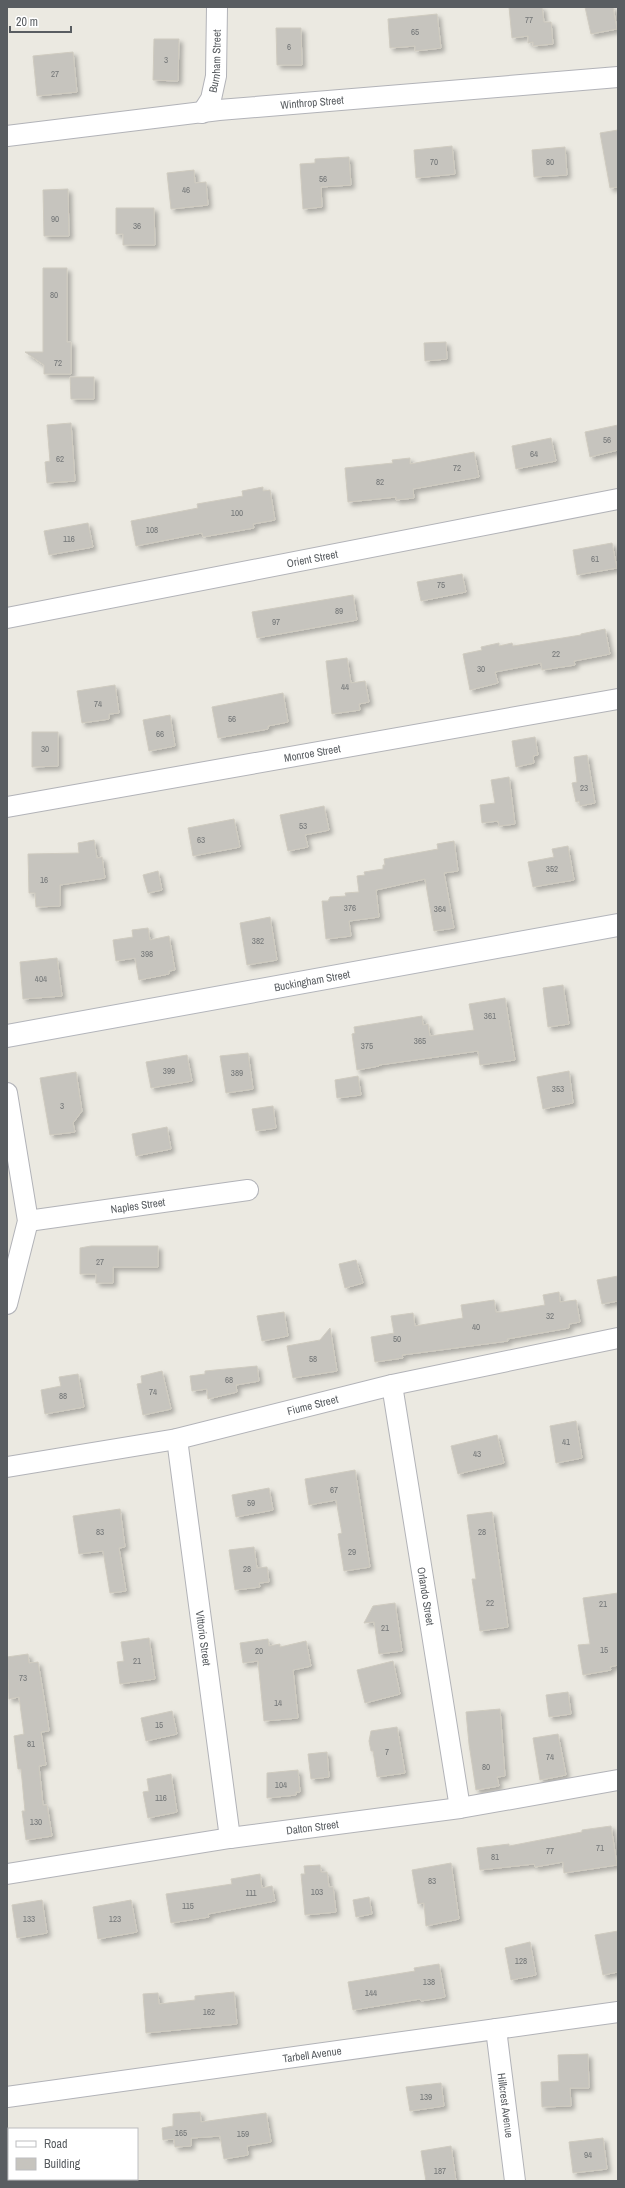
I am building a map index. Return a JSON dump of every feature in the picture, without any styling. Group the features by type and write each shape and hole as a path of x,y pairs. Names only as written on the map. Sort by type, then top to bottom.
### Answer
{"main road":[{"name":"Buckingham Street","path":"7,1036 618,925"}],"street":[{"name":"Burnham Street","path":"202,112 211,99 216,76 218,7"},
{"name":"Winthrop Street","path":"7,136 202,112 618,77"},
{"name":"Orient Street","path":"7,618 618,499"},
{"name":"Monroe Street","path":"7,807 618,699"},
{"path":"7,1093 28,1221 7,1304"},
{"name":"Naples Street","path":"28,1221 248,1190"},
{"name":"Fiume Street","path":"7,1467 177,1439 392,1385 618,1338"},
{"name":"Orlando Street","path":"392,1385 460,1808"},
{"name":"Vittorio Street","path":"177,1439 230,1838"},
{"name":"Dalton Street","path":"7,1874 230,1838 460,1808 618,1780"},
{"name":"Tarbell Avenue","path":"7,2097 618,2012"},
{"name":"Hillcrest Avenue","path":"496,2029 516,2181"}],"building":[{"path":"509,7 542,7 544,22 551,22 553,44 533,46 533,42 528,43 528,36 512,38"},
{"path":"585,7 613,7 617,29 591,34"},
{"path":"437,14 441,48 415,51 415,46 390,48 388,19"},
{"path":"276,28 301,28 302,65 277,65"},
{"path":"154,39 179,39 178,81 153,80"},
{"path":"73,52 77,92 37,96 33,56"},
{"path":"618,130 618,187 610,188 600,133"},
{"path":"452,146 455,174 416,178 414,150"},
{"path":"565,147 567,175 534,177 532,150"},
{"path":"349,157 351,185 321,187 322,207 303,209 300,164 315,163 315,159"},
{"path":"194,170 195,183 206,182 208,205 171,209 167,173"},
{"path":"68,189 69,236 44,236 43,190"},
{"path":"116,208 154,208 155,245 123,245 123,234 116,234"},
{"path":"43,268 67,268 67,342 71,342 71,374 44,374 44,365 25,352 43,352"},
{"path":"446,342 447,359 425,361 424,343"},
{"path":"70,377 94,377 94,399 71,399"},
{"path":"71,423 75,481 47,483 45,462 50,461 47,425"},
{"path":"618,425 618,450 590,457 585,432"},
{"path":"551,438 556,461 516,469 512,446"},
{"path":"474,452 479,477 413,489 414,498 396,500 396,497 348,502 345,468 393,463 392,460 410,458 410,464"},
{"path":"263,487 263,491 270,490 275,520 253,524 254,528 203,537 202,533 136,546 131,521 198,508 197,504 243,496 242,491"},
{"path":"88,523 93,547 49,555 44,531"},
{"path":"612,543 617,568 577,575 573,550"},
{"path":"462,574 466,592 421,601 417,582"},
{"path":"353,595 357,620 257,638 252,612"},
{"path":"605,629 610,654 574,661 575,665 542,670 541,663 495,672 498,683 470,690 463,654 482,650 481,647 499,643 499,646 512,643 513,646 581,635"},
{"path":"347,658 351,683 365,681 369,702 359,704 360,710 332,714 326,661"},
{"path":"115,685 119,713 109,714 109,719 82,723 77,691"},
{"path":"283,693 288,722 268,726 268,729 218,738 212,707"},
{"path":"170,715 175,746 149,751 143,720"},
{"path":"32,732 58,732 58,766 32,767"},
{"path":"535,737 538,755 533,756 534,763 516,767 512,741"},
{"path":"587,755 595,803 580,806 579,801 576,802 572,783 577,782 574,757"},
{"path":"509,777 515,824 499,826 498,821 482,823 480,805 495,803 491,780"},
{"path":"324,806 329,830 305,835 308,847 288,851 280,815"},
{"path":"234,819 240,847 193,856 188,828"},
{"path":"94,840 97,858 102,857 105,878 60,885 60,906 36,907 35,893 29,893 28,854 79,853 78,843"},
{"path":"454,841 458,871 444,873 454,928 434,931 425,879 376,890 379,917 349,921 351,936 326,939 322,901 328,901 330,897 346,896 345,893 359,892 357,876 365,875 364,872 383,869 383,865 385,865 384,859 438,849 437,844"},
{"path":"568,846 574,880 533,887 528,862 554,857 552,849"},
{"path":"158,871 162,890 148,893 143,875"},
{"path":"270,917 277,960 247,965 240,923"},
{"path":"148,928 150,940 169,936 175,970 169,971 169,974 139,980 135,958 116,961 113,940 133,937 132,930"},
{"path":"57,958 62,996 23,999 20,962"},
{"path":"563,985 569,1024 548,1027 543,988"},
{"path":"505,998 515,1060 480,1065 478,1051 379,1065 357,1070 352,1034 355,1033 354,1027 422,1016 423,1025 428,1024 430,1036 474,1030 469,1004"},
{"path":"248,1053 253,1089 226,1093 220,1056"},
{"path":"187,1055 192,1081 151,1088 146,1062"},
{"path":"569,1071 573,1103 543,1109 537,1077"},
{"path":"76,1072 82,1111 73,1123 75,1132 50,1135 40,1078"},
{"path":"358,1076 361,1095 337,1098 335,1080"},
{"path":"273,1106 276,1128 256,1131 252,1109"},
{"path":"167,1127 171,1149 136,1156 132,1134"},
{"path":"91,1246 158,1246 158,1267 113,1267 113,1283 96,1283 96,1274 80,1274 80,1248"},
{"path":"356,1260 363,1283 345,1288 339,1264"},
{"path":"618,1276 618,1301 602,1304 597,1280"},
{"path":"559,1292 560,1302 576,1300 580,1322 569,1324 569,1328 507,1339 508,1341 402,1355 403,1358 375,1362 371,1337 394,1333 391,1316 413,1313 415,1326 463,1318 461,1305 494,1300 496,1312 503,1312 545,1305 543,1295"},
{"path":"284,1312 288,1336 262,1341 257,1316"},
{"path":"330,1328 337,1371 293,1378 287,1346 320,1340"},
{"path":"257,1366 259,1381 236,1385 237,1392 208,1399 207,1389 192,1391 190,1376 205,1374 205,1371"},
{"path":"162,1371 171,1409 143,1415 137,1384 142,1383 141,1376"},
{"path":"78,1374 84,1407 45,1414 41,1390 61,1386 59,1377"},
{"path":"576,1421 582,1458 556,1463 550,1426"},
{"path":"497,1435 504,1463 458,1474 451,1446"},
{"path":"355,1470 370,1567 344,1571 338,1534 342,1533 336,1500 309,1505 305,1479"},
{"path":"269,1488 273,1510 236,1517 232,1495"},
{"path":"120,1509 125,1547 119,1548 126,1591 110,1593 103,1551 79,1554 73,1516"},
{"path":"492,1512 508,1627 480,1631 472,1579 476,1579 467,1515"},
{"path":"254,1547 257,1568 267,1567 269,1582 259,1583 260,1587 235,1590 229,1550"},
{"path":"618,1593 618,1665 610,1667 611,1670 583,1675 578,1645 590,1644 583,1598"},
{"path":"395,1603 402,1651 379,1654 374,1622 364,1623 373,1606"},
{"path":"149,1638 155,1679 120,1684 117,1662 124,1661 121,1642"},
{"path":"268,1639 269,1646 280,1644 280,1647 306,1641 311,1666 293,1670 298,1718 264,1721 258,1661 243,1663 240,1643"},
{"path":"28,1654 29,1663 38,1662 49,1731 41,1732 46,1765 39,1766 43,1805 47,1805 52,1836 26,1840 22,1811 25,1811 21,1769 18,1769 14,1736 24,1734 19,1697 9,1699 7,1657"},
{"path":"393,1661 400,1694 365,1703 357,1670"},
{"path":"568,1692 571,1714 549,1717 546,1695"},
{"path":"500,1709 505,1776 497,1777 499,1786 476,1790 466,1712"},
{"path":"172,1711 177,1734 146,1741 141,1718"},
{"path":"397,1727 405,1773 377,1777 373,1751 371,1751 369,1741 371,1731"},
{"path":"558,1734 566,1775 540,1780 533,1738"},
{"path":"327,1752 329,1777 311,1779 308,1754"},
{"path":"298,1770 300,1792 296,1792 296,1795 267,1798 267,1773"},
{"path":"171,1774 177,1812 148,1818 143,1792 149,1791 147,1779"},
{"path":"611,1826 617,1865 564,1873 563,1862 535,1867 534,1864 480,1870 477,1848 509,1844 509,1846 582,1832 582,1830"},
{"path":"451,1863 459,1919 426,1926 424,1903 418,1904 412,1870"},
{"path":"320,1865 321,1872 327,1872 329,1887 333,1887 336,1912 305,1915 301,1874 305,1874 304,1866"},
{"path":"260,1874 262,1888 272,1886 275,1901 208,1914 209,1917 171,1923 166,1894 232,1884 231,1879"},
{"path":"369,1897 372,1914 356,1917 353,1900"},
{"path":"42,1900 47,1933 17,1938 12,1905"},
{"path":"131,1900 137,1932 98,1939 93,1907"},
{"path":"618,1931 618,1972 603,1975 595,1935"},
{"path":"530,1942 536,1975 511,1980 505,1948"},
{"path":"439,1964 445,1997 421,2001 420,1999 353,2010 348,1982 415,1971 414,1968"},
{"path":"234,1992 237,2024 146,2033 143,1994 158,1993 159,2004 195,2000 195,1996"},
{"path":"588,2054 589,2088 570,2088 571,2106 542,2107 541,2082 559,2081 558,2055"},
{"path":"441,2083 444,2106 410,2111 406,2087"},
{"path":"200,2112 201,2122 266,2113 271,2142 247,2146 248,2155 224,2159 220,2136 191,2138 191,2146 175,2147 174,2139 163,2140 162,2128 173,2126 173,2114"},
{"path":"603,2138 607,2169 573,2173 569,2142"},
{"path":"451,2146 456,2181 426,2181 421,2151"}]}
